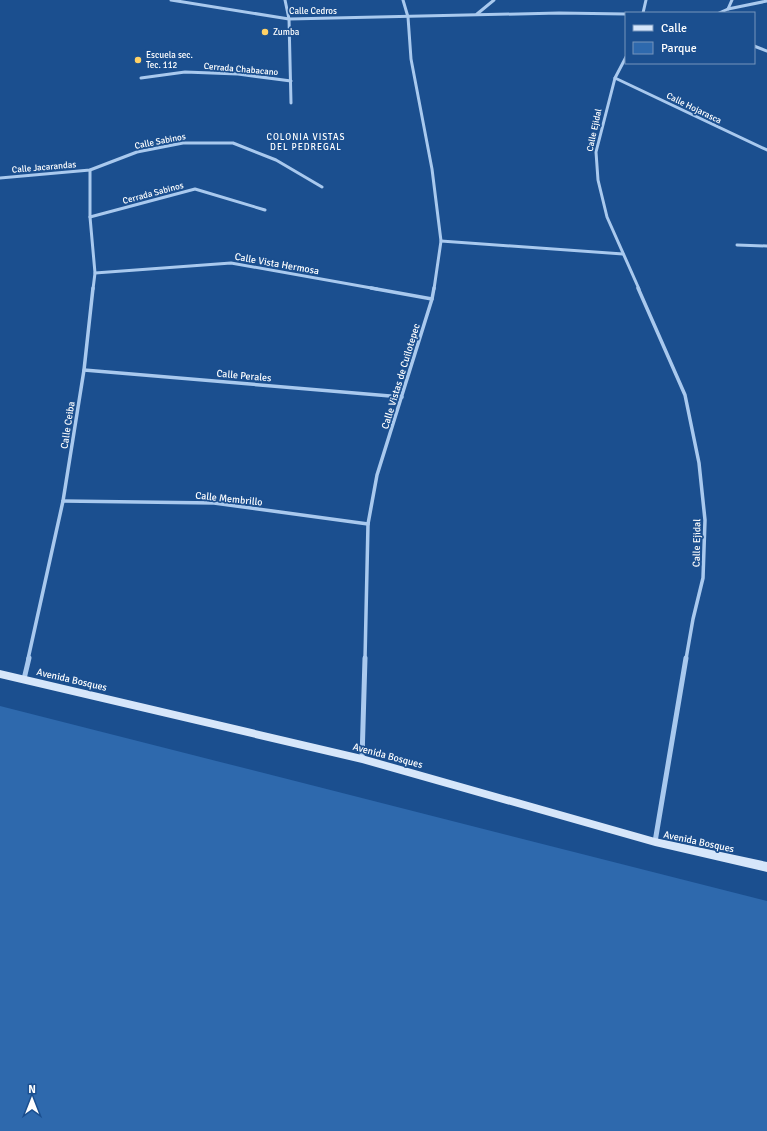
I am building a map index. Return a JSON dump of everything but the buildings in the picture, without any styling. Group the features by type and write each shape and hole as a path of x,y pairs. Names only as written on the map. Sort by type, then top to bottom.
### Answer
{"street":[{"name":"Calle Cedros","path":"171,0 289,19 477,14 625,14"},
{"path":"284,0 289,19 291,103"},
{"name":"Calle Vistas de Cuilotepec","path":"362,759 368,524 377,475 432,299 441,241 432,169 411,58 408,17 403,0"},
{"path":"477,14 494,0"},
{"path":"644,12 646,0"},
{"path":"728,9 732,0"},
{"path":"721,12 728,9 767,1"},
{"path":"755,46 767,51"},
{"name":"Calle Ejidal","path":"625,59 615,78 596,152 598,180 607,217 684,395 699,463 705,520 703,578 693,619 655,842"},
{"name":"Cerrada Chabacano","path":"141,78 185,72 238,74 291,81"},
{"name":"Calle Hojarasca","path":"615,78 767,150"},
{"name":"Calle Sabinos","path":"90,170 137,152 183,143 233,143 276,160 322,187"},
{"name":"Calle Jacarandas","path":"0,178 90,170"},
{"name":"Calle Ceiba","path":"24,679 63,501 84,370 95,273 90,217 90,170"},
{"name":"Cerrada Sabinos","path":"90,217 195,189 265,210"},
{"path":"441,241 623,254"},
{"path":"738,245 767,246"},
{"name":"Calle Vista Hermosa","path":"95,273 231,263 432,299"},
{"name":"Calle Perales","path":"84,370 402,396"},
{"name":"Calle Membrillo","path":"63,501 214,503 368,524"},
{"name":"Avenida Bosques","path":"0,674 362,759 655,842 767,867"}],"green space":[{"path":"0,706 767,901 767,1131 0,1131"}],"place":[{"name":"Zumba","path":"265,32"},
{"name":"Escuela sec. Tec. 112","path":"138,60"}],"district":[{"name":"COLONIA VISTAS DEL PEDREGAL","path":"306,142"}]}
